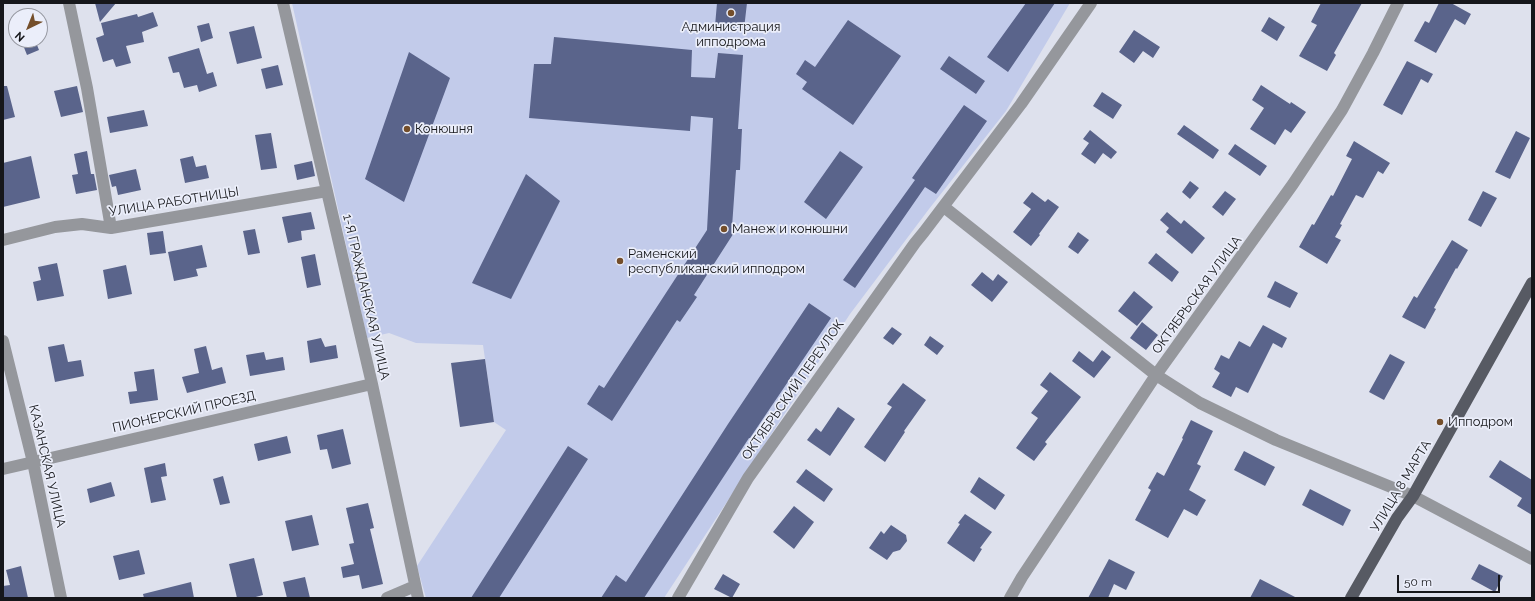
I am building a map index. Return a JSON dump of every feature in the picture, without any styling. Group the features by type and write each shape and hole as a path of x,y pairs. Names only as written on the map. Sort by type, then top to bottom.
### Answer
{"main road":[{"name":"УЛИЦА 8 МАРТА","path":"1351,598 1397,518 1413,496 1532,284"}],"street":[{"path":"69,3 87,88 111,228"},
{"name":"1-Я ГРАЖДАНСКАЯ УЛИЦА","path":"283,3 372,384 418,598"},
{"name":"ОКТЯБРЬСКИЙ ПЕРЕУЛОК","path":"678,598 748,478 915,243 944,207 1021,104 1091,3"},
{"name":"ОКТЯБРЬСКАЯ УЛИЦА","path":"1010,598 1022,577 1156,375 1293,184 1342,110 1398,3"},
{"name":"УЛИЦА РАБОТНИЦЫ","path":"3,240 55,227 82,224 111,228 327,191"},
{"path":"944,207 1156,375 1200,404 1276,440 1413,496 1532,559"},
{"name":"КАЗАНСКАЯ УЛИЦА","path":"3,341 33,462 61,598"},
{"name":"ПИОНЕРСКИЙ ПРОЕЗД","path":"3,468 372,384"},
{"path":"387,598 415,586"}],"shaded area":[{"name":"Раменский республиканский ипподром","path":"292,3 1070,3 1006,111 929,209 850,314 664,598 426,598 417,566 506,430 494,422 483,345 416,343 389,333 367,338"}],"building":[{"path":"95,3 116,3 100,22"},
{"name":"Администрация ипподрома","path":"717,3 747,3 744,29 715,26"},
{"path":"1026,3 1055,3 1008,72 987,57"},
{"path":"1321,3 1362,3 1334,53 1336,55 1327,71 1299,56 1317,25 1311,22"},
{"path":"1439,3 1451,3 1471,14 1465,25 1455,19 1436,53 1414,41 1425,21 1429,23"},
{"path":"153,12 158,26 142,32 144,42 126,46 131,63 116,67 113,59 103,62 96,38 104,35 101,23 137,14 138,17"},
{"path":"1269,17 1285,27 1277,41 1261,31"},
{"path":"848,20 901,56 853,125 802,89 807,82 796,74 805,60 815,67"},
{"path":"209,23 213,38 201,42 197,26"},
{"path":"254,26 262,58 237,64 229,32"},
{"path":"1134,30 1160,47 1153,58 1143,51 1134,63 1119,52"},
{"name":"Манеж и конюшни","path":"554,37 692,50 691,77 715,78 718,53 743,55 738,129 742,129 740,170 736,170 732,227 737,228 694,295 697,297 680,322 677,320 612,421 587,404 599,385 604,388 707,230 713,118 691,116 690,131 529,118 534,64 551,64"},
{"path":"24,48 38,48 39,50 27,55"},
{"path":"199,48 207,74 213,72 217,86 199,92 197,85 184,88 179,72 173,73 168,57"},
{"name":"Конюшня","path":"409,52 450,78 404,202 365,179"},
{"path":"949,56 985,81 976,94 940,69"},
{"path":"1407,61 1433,74 1428,83 1421,79 1402,115 1383,105"},
{"path":"278,65 283,85 266,89 261,69"},
{"path":"1261,85 1290,104 1291,102 1306,112 1291,133 1285,129 1275,145 1250,129 1264,108 1252,100"},
{"path":"3,86 7,86 15,117 3,120"},
{"path":"77,86 83,112 61,117 54,91"},
{"path":"1102,92 1122,105 1113,119 1093,106"},
{"path":"964,105 987,121 936,194 925,187 855,288 843,280 915,180 912,178"},
{"path":"144,110 148,126 110,133 107,117"},
{"path":"1184,125 1219,150 1213,159 1177,134"},
{"path":"1090,130 1117,152 1111,159 1103,153 1095,164 1081,154 1089,143 1083,139"},
{"path":"1516,131 1530,138 1510,179 1495,172"},
{"path":"271,133 277,168 261,170 255,135"},
{"path":"1354,141 1390,163 1383,174 1378,171 1363,198 1356,195 1340,224 1342,225 1335,237 1341,240 1327,264 1299,247 1312,224 1314,225 1331,195 1333,196 1352,159 1346,156"},
{"path":"1235,144 1267,166 1260,176 1228,154"},
{"path":"87,151 91,174 94,174 97,190 76,194 72,175 78,174 74,154"},
{"path":"840,151 863,167 826,219 804,202"},
{"path":"31,156 40,198 3,207 3,163"},
{"path":"193,156 196,167 206,165 209,178 185,183 180,159"},
{"path":"312,161 315,176 297,180 294,165"},
{"path":"136,169 141,190 118,195 116,186 112,187 109,175"},
{"path":"526,174 560,201 511,299 472,283"},
{"path":"1190,181 1199,188 1190,199 1182,192"},
{"path":"1225,191 1236,199 1223,216 1212,207"},
{"path":"1483,191 1497,198 1481,227 1468,220"},
{"path":"1032,192 1045,202 1048,199 1059,207 1031,246 1013,232 1031,209 1023,203"},
{"path":"311,212 315,229 301,231 302,240 288,243 282,217"},
{"path":"1167,212 1181,224 1184,220 1205,238 1192,254 1166,232 1169,228 1160,220"},
{"path":"255,229 260,253 248,255 243,231"},
{"path":"163,231 166,253 150,255 147,233"},
{"path":"1078,232 1089,240 1078,254 1068,247"},
{"path":"1452,240 1468,250 1457,269 1456,268 1434,308 1436,309 1425,329 1402,317 1414,296 1417,298"},
{"path":"202,245 207,267 196,269 198,276 174,281 168,252"},
{"path":"1156,253 1179,272 1172,282 1148,263"},
{"path":"315,254 321,285 307,288 301,257"},
{"path":"57,263 64,296 37,301 33,282 41,280 38,267"},
{"path":"126,265 132,294 108,299 103,270"},
{"path":"982,272 993,281 998,274 1008,282 992,302 971,285"},
{"path":"1275,281 1298,293 1290,308 1267,297"},
{"path":"1134,291 1153,307 1137,326 1118,311"},
{"path":"809,303 831,318 749,438 644,598 601,598 616,575 626,582 728,424"},
{"path":"1142,322 1158,335 1146,350 1130,338"},
{"path":"1263,325 1287,338 1282,348 1273,343 1248,393 1236,387 1231,397 1212,387 1220,373 1214,369 1221,355 1229,359 1239,341 1250,347"},
{"path":"892,327 902,334 893,345 883,338"},
{"path":"930,336 944,346 937,355 924,345"},
{"path":"321,338 325,347 336,345 338,358 310,363 307,341"},
{"path":"64,344 68,362 81,360 84,376 55,382 48,347"},
{"path":"206,346 212,370 222,367 226,383 187,393 182,377 199,373 194,349"},
{"path":"1102,350 1111,357 1094,378 1072,361 1079,351 1093,362"},
{"path":"264,352 266,360 283,357 285,370 250,376 246,355"},
{"path":"1390,354 1405,362 1384,400 1369,392"},
{"path":"485,359 494,422 460,427 451,363"},
{"path":"154,369 158,400 130,404 128,392 137,391 134,372"},
{"path":"1050,372 1081,397 1045,442 1047,444 1034,461 1016,448 1038,418 1031,413 1048,391 1040,385"},
{"path":"903,383 926,400 904,431 905,432 885,462 864,447 892,407 887,404"},
{"path":"838,407 855,419 830,456 807,440 816,428 821,432"},
{"path":"1191,420 1213,431 1197,464 1201,466 1189,490 1206,500 1197,516 1184,509 1168,538 1135,520 1151,490 1148,488 1157,472 1164,476"},
{"path":"343,429 351,464 332,469 327,449 320,450 317,435"},
{"path":"287,436 291,453 258,461 254,444"},
{"path":"568,446 588,459 499,598 471,598"},
{"path":"1244,451 1275,467 1265,486 1234,470"},
{"path":"1500,460 1532,480 1532,515 1517,506 1522,498 1489,477"},
{"path":"165,463 167,476 161,477 166,500 151,503 144,468"},
{"path":"806,469 833,489 824,502 796,482"},
{"path":"223,476 230,503 220,505 213,479"},
{"path":"979,477 1005,495 995,510 970,492"},
{"path":"111,482 115,496 90,503 87,489"},
{"path":"1310,489 1351,510 1343,526 1302,505"},
{"path":"368,503 374,528 370,529 383,584 362,589 359,575 343,578 341,567 354,564 349,544 354,543 346,508"},
{"path":"794,506 814,522 794,549 773,532"},
{"path":"965,514 992,532 980,548 982,549 974,562 947,543 960,524 958,523"},
{"path":"312,515 319,545 292,551 285,521"},
{"path":"891,525 906,535 907,541 900,550 893,552 887,560 869,548 881,531 884,534"},
{"path":"139,550 145,574 119,580 113,556"},
{"path":"254,558 263,595 252,598 237,598 229,564"},
{"path":"1109,559 1135,572 1126,590 1114,584 1108,598 1088,598"},
{"path":"1479,564 1503,576 1495,592 1471,579"},
{"path":"21,566 28,598 3,598 3,586 10,585 6,570"},
{"path":"723,574 740,584 732,598 714,589"},
{"path":"305,577 310,598 287,598 283,582"},
{"path":"1260,579 1297,598 1250,598"},
{"path":"191,582 194,598 144,598 143,594"}],"place":[{"name":"Администрация ипподрома","path":"731,13"},
{"name":"Конюшня","path":"407,129"},
{"name":"Манеж и конюшни","path":"724,229"},
{"name":"Раменский республиканский ипподром","path":"620,261"},
{"name":"Ипподром","path":"1440,422"}]}
